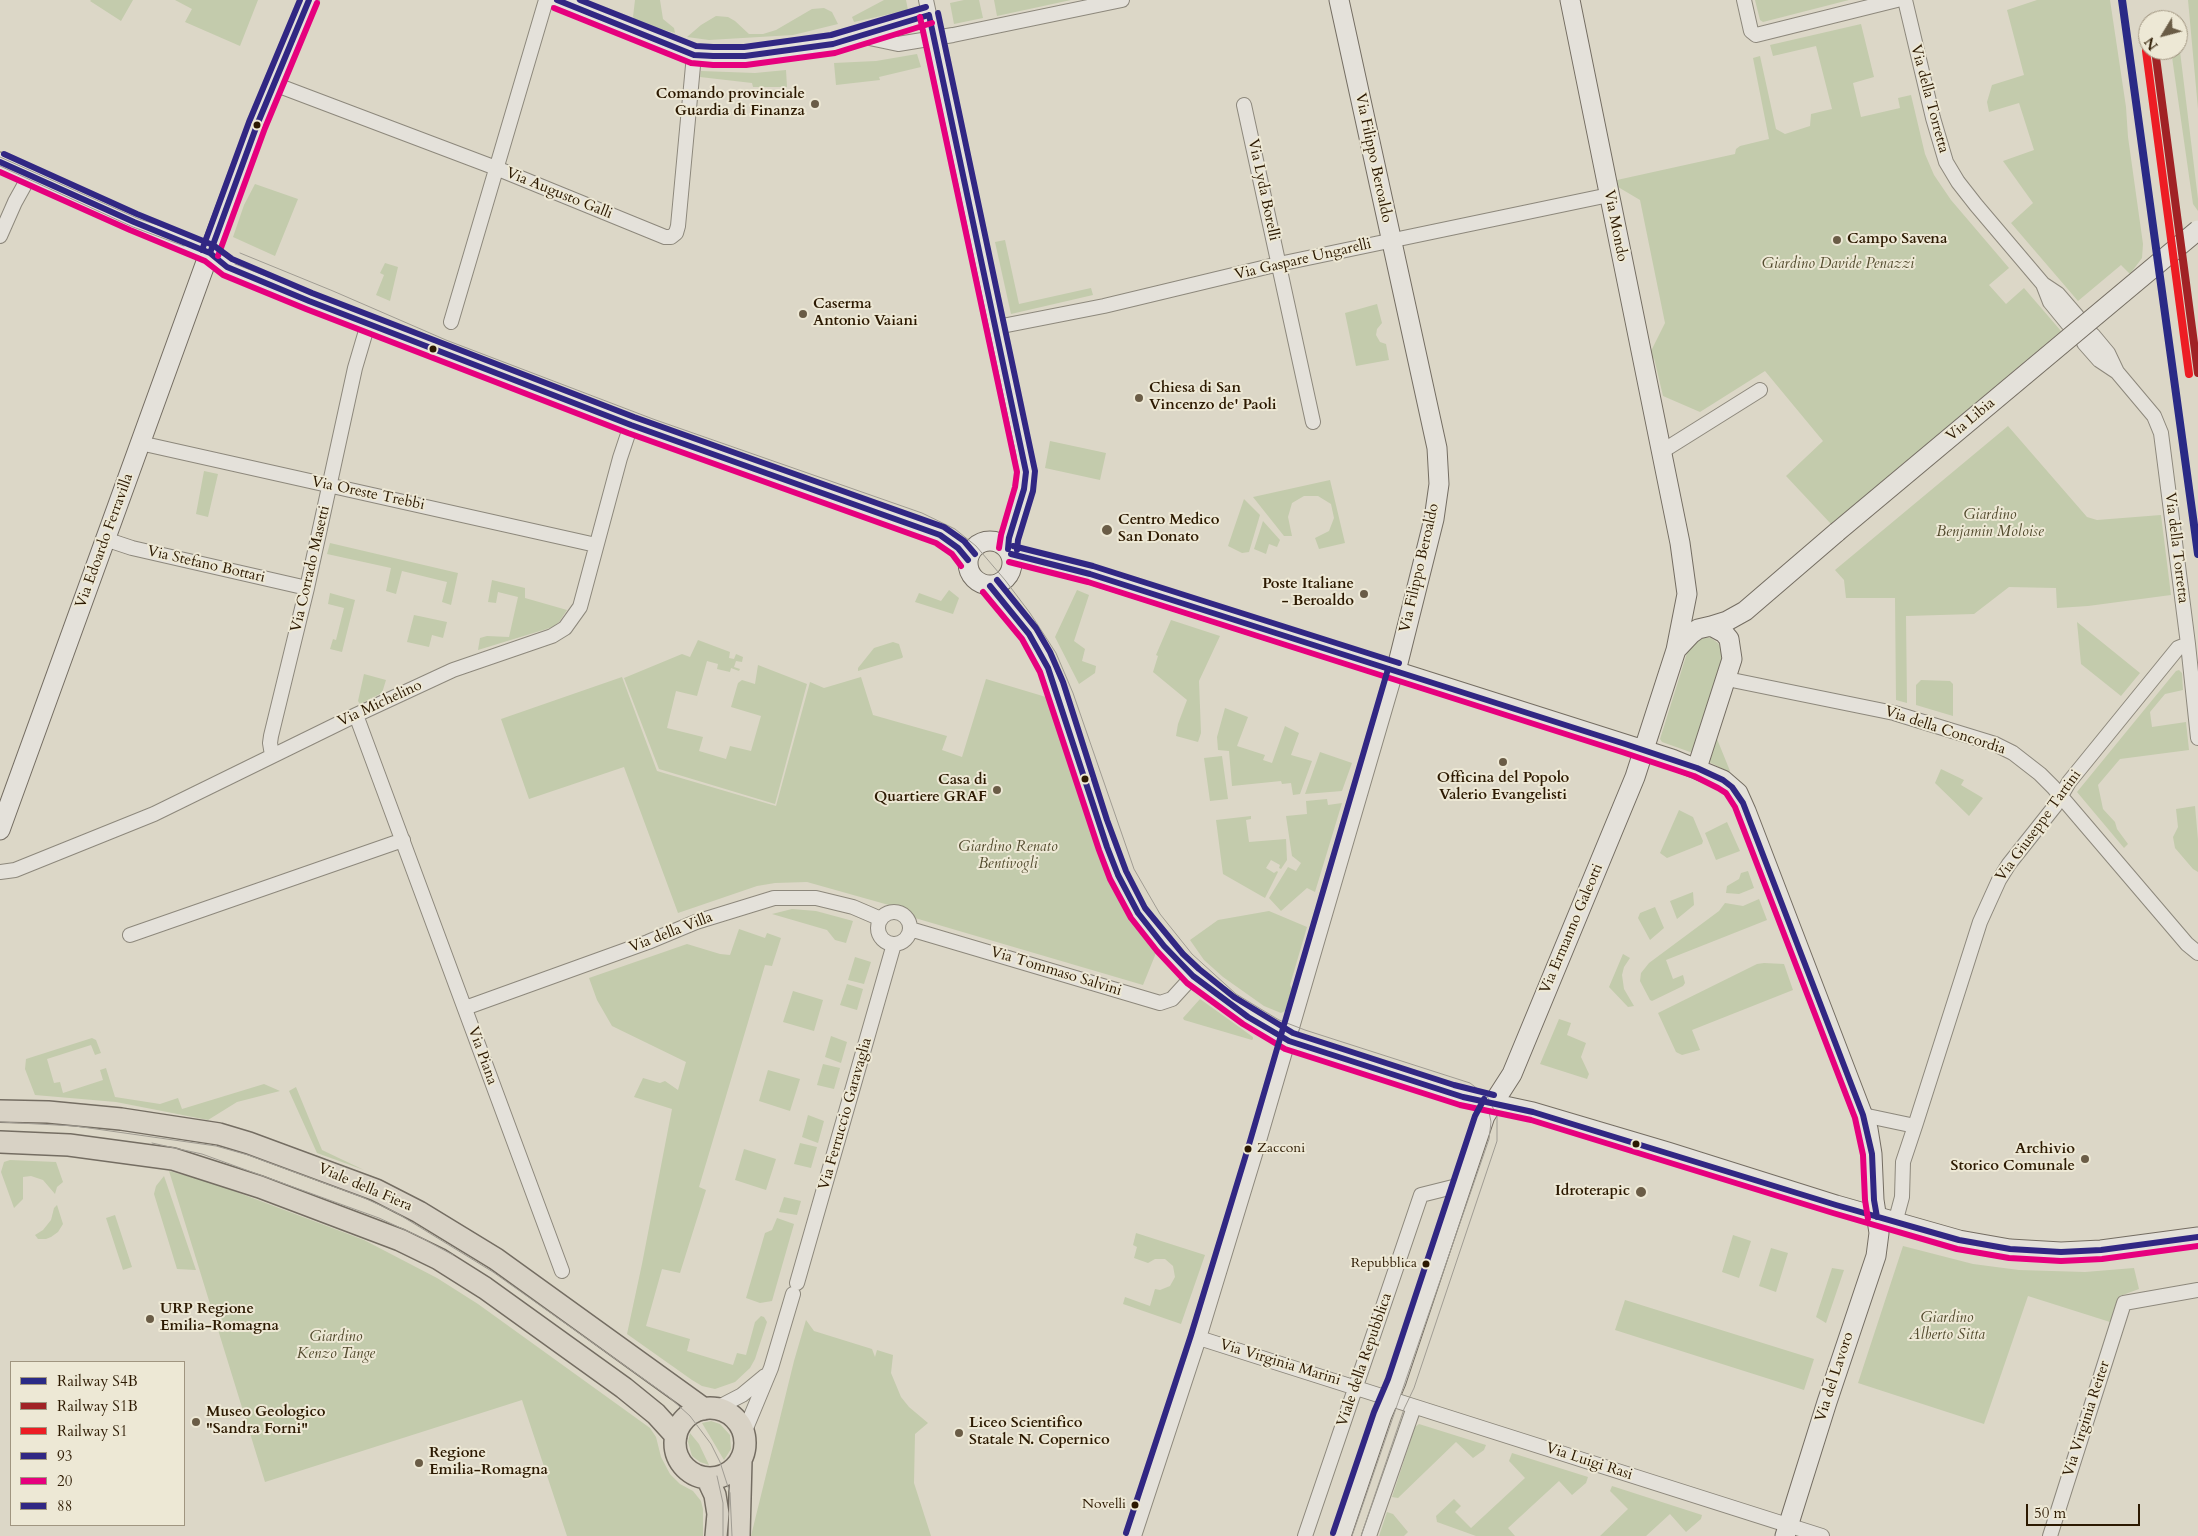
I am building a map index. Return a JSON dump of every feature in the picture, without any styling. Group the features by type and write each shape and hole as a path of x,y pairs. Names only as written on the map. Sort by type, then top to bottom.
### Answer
{"main road":[{"name":"Via Edoardo Ferravilla","path":"0,830 210,253 274,84 309,0"},
{"name":"Via Filippo Beroaldo","path":"1339,0 1437,448 1438,484 1434,519 1396,671"},
{"name":"Via Mondo","path":"1570,0 1687,585 1687,594 1676,650"},
{"path":"0,162 134,222 210,253 227,267 368,324 632,425 932,532 953,544 968,560 971,575 979,583 990,586 997,585 1007,578 1012,566 1009,552 996,542 982,542 974,548 968,560"},
{"name":"Via Libia","path":"1676,650 1690,634 1704,627 1727,621 1744,611 2198,230"},
{"name":"Via del Lavoro","path":"1009,552 1090,574 1644,750 1697,768 1723,780 1732,787 1743,802 1863,1115 1872,1154 1874,1200 1886,1220 1879,1233 1876,1256 1827,1402 1787,1531"},
{"path":"990,586 1029,634 1048,668 1060,699 1107,847 1129,896 1150,929 1193,976 1248,1017 1289,1042 1452,1094 1519,1108 1886,1220 1959,1240 2010,1249 2061,1252 2101,1250 2198,1237"},
{"name":"Via Libia","path":"1697,768 1732,659 1732,628 1744,611"},
{"path":"1711,626 1724,632 1731,646"},
{"name":"Via Ermanno Galeotti","path":"1492,1103 1512,1074 1635,778 1676,650"},
{"path":"1341,1536 1483,1119 1492,1103"},
{"name":"Viale della Fiera","path":"0,1111 54,1113 121,1119 219,1134 250,1143 376,1190 435,1221 496,1259 709,1409"},
{"path":"0,1142 69,1145 174,1159 260,1187 400,1240 439,1259 485,1288 624,1388 656,1414 676,1436"},
{"path":"739,1536 741,1460 745,1444 744,1433 730,1415 709,1409 697,1411 680,1426 676,1436 676,1449 680,1460 691,1472 707,1478 718,1478 729,1473 741,1460"},
{"path":"707,1478 715,1495 718,1514 716,1536"}],"street":[{"path":"451,322 546,0"},
{"path":"557,0 694,55 745,56 833,44 896,23 929,15"},
{"path":"926,0 997,327 1026,472 1024,489 1009,538 1009,552"},
{"path":"860,36 898,44 1122,0"},
{"path":"1744,0 1751,31 1756,35 1897,0"},
{"name":"Via della Torretta","path":"1905,0 1932,118 1946,162 1966,194 2043,284 2050,302 2072,320"},
{"name":"Via Augusto Galli","path":"274,84 496,168 665,237 671,237 676,233 678,226 694,55"},
{"name":"Via Lyda Borelli","path":"1244,105 1313,422"},
{"path":"0,236 15,202 30,175"},
{"name":"Via Gaspare Ungarelli","path":"997,327 1104,306 1279,264 1609,195"},
{"name":"Via Corrado Masetti","path":"272,755 271,736 307,588 355,368 368,324"},
{"name":"Via della Torretta","path":"2089,339 2099,360 2117,372 2154,416 2161,433 2198,738"},
{"path":"1661,452 1760,390"},
{"name":"Via Michelino","path":"0,872 16,870 141,819 356,715 467,665 552,636 566,628 580,608 620,458 632,425"},
{"name":"Via Oreste Trebbi","path":"140,443 596,545"},
{"name":"Via Stefano Bottari","path":"106,539 132,548 307,588"},
{"name":"Via Giuseppe Tartini","path":"1886,1220 1901,1201 1902,1168 1988,901 2008,864 2060,796 2178,648 2188,644"},
{"name":"Via Filippo Beroaldo","path":"1134,1536 1199,1338 1289,1042 1396,671"},
{"name":"Via della Concordia","path":"1727,679 1894,713 1995,744 2026,762 2060,796 2187,944 2198,953"},
{"name":"Via Piana","path":"356,715 404,840 562,1271"},
{"path":"130,934 404,840"},
{"name":"Via della Villa","path":"465,1008 648,942 696,922 774,898 816,898 853,907 881,919"},
{"path":"892,912 901,914 908,920 910,929 904,941 894,944 886,942 880,935 878,927 881,919 892,912"},
{"name":"Via Tommaso Salvini","path":"910,929 1160,1002 1172,999 1193,976"},
{"name":"Via Ferruccio Garavaglia","path":"744,1433 771,1368 894,944"},
{"path":"1863,1115 1915,1126"},
{"name":"Viale della Repubblica","path":"1305,1536 1421,1195 1461,1185"},
{"name":"Via Virginia Reiter","path":"2050,1536 2124,1303 2198,1290"},
{"name":"Via Virginia Marini","path":"1199,1338 1389,1398"},
{"name":"Via Ferruccio Garavaglia","path":"709,1409 750,1390 771,1368"},
{"name":"Via Luigi Rasi","path":"1389,1398 1787,1531 1822,1536"},
{"path":"1369,1536 1414,1407"}],"green space":[{"path":"91,0 133,0 121,21"},
{"path":"175,0 258,0 240,46 185,22 192,9"},
{"path":"635,0 660,0 663,19 674,28 675,33 637,22 633,17"},
{"path":"884,0 906,0 908,10 854,22 852,17"},
{"path":"964,0 979,0 983,18 954,24 950,3"},
{"path":"994,0 1071,0 997,16"},
{"path":"1755,0 1849,0 1763,22 1760,20"},
{"path":"2037,0 2110,0 2126,107 2128,137 2143,244 2142,258 2130,274 2121,265 2078,301 2011,223 2033,203 2003,161 2034,150 2019,103 1989,112 1987,102 1992,85 2024,75 2007,10"},
{"path":"2188,0 2198,0 2198,109"},
{"path":"824,8 832,12 838,24 793,35 709,40 687,37 701,25 716,16 728,17 749,34 763,34 776,30 812,9"},
{"name":"Giardino Davide Penazzi","path":"1861,24 1874,77 1853,83 1861,117 1900,108 1898,98 1911,95 1925,154 1934,175 1951,200 2009,268 1989,285 2006,304 2024,288 2061,331 1831,524 1786,476 1823,441 1765,371 1700,412 1663,396 1654,358 1647,384 1643,361 1652,349 1665,323 1640,200 1618,187 1617,180 1735,154 1736,149 1740,146 1769,139 1753,58 1760,56 1776,129 1785,134 1810,126 1811,114 1832,109 1816,46 1773,56 1770,45"},
{"path":"917,54 921,67 879,77 880,80 836,85 834,63 876,61"},
{"path":"2172,60 2181,60 2198,211 2193,204"},
{"path":"786,70 787,87 753,87 752,83 700,77 701,71 755,73"},
{"path":"255,184 298,199 275,256 233,237 244,205"},
{"path":"1005,240 1019,304 1091,288 1093,295 1011,314 995,242"},
{"path":"385,263 398,267 390,301 376,295 384,275 380,273"},
{"path":"1377,304 1382,323 1377,329 1376,335 1380,342 1386,344 1389,360 1356,366 1345,313"},
{"name":"Giardino Benjamin Moloise","path":"2008,426 2087,517 2097,520 2161,515 2171,595 2088,606 2057,608 2056,588 2009,587 1974,614 1906,616 1907,703 1896,700 1895,598 1846,598 1844,580 1835,570"},
{"path":"1050,441 1106,453 1100,480 1045,468"},
{"path":"204,471 218,474 208,517 196,514"},
{"path":"1330,480 1345,543 1319,549 1315,538 1329,531 1334,518 1331,504 1318,496 1304,496 1292,503 1288,517 1292,536 1284,536 1253,497"},
{"path":"1244,499 1260,515 1249,552 1242,553 1228,546"},
{"path":"1263,521 1280,540 1277,547 1269,544 1266,554 1254,549"},
{"path":"330,543 458,573 451,605 442,602 447,582 402,571 396,594 386,591 391,568 327,554"},
{"path":"492,580 525,588 525,598 567,610 553,627 478,650 480,638 487,636 509,637 518,597 498,592 496,603 488,602"},
{"path":"949,590 959,598 953,614 915,602 919,593 941,601"},
{"path":"1077,590 1089,595 1074,641 1085,649 1082,661 1096,666 1095,673 1079,684 1055,637"},
{"path":"330,593 355,600 342,652 330,649 333,639 336,640 344,608 328,604"},
{"path":"414,615 447,622 443,638 432,635 429,647 407,642"},
{"path":"1171,620 1220,636 1199,681 1201,733 1198,742 1176,736 1178,724 1187,700 1153,672 1158,656 1156,655"},
{"path":"2077,622 2140,673 2121,696 2081,664"},
{"path":"1703,637 1711,638 1718,643 1723,652 1723,663 1693,753 1662,742 1660,739 1687,653 1690,647"},
{"path":"698,640 730,652 729,658 734,659 736,654 743,657 742,662 736,661 734,667 740,669 739,671 731,668 730,672 717,669 718,664 707,661 697,696 676,691 667,728 703,737 699,751 726,759 730,746 751,751 761,716 731,707 738,683 742,680 755,684 758,665 807,684 775,804 659,769 624,678 682,654 690,657"},
{"path":"893,642 899,644 902,658 858,671 858,668 874,648"},
{"path":"2179,670 2182,673 2183,690 2165,694 2150,712 2152,727 2186,722 2189,750 2120,759 2098,785 2103,809 2115,822 2117,829 2128,844 2124,848 2077,792 2176,671"},
{"path":"364,674 386,680 382,693 360,704 358,701"},
{"name":"Giardino Renato Bentivogli","path":"622,677 657,771 776,806 810,682 824,688 861,677 873,715 947,736 942,750 962,757 986,679 1046,697 1100,858 1120,901 1144,939 1156,953 1143,985 915,918 903,909 807,882 775,883 757,886 678,913 624,767 529,799 501,719"},
{"path":"1921,680 1950,681 1953,684 1953,716 1916,705 1916,685"},
{"path":"1225,708 1248,717 1237,746 1265,755 1263,760 1272,763 1285,726 1299,733 1291,755 1312,761 1300,794 1293,795 1291,783 1282,784 1281,781 1232,786 1229,751 1218,750 1217,737"},
{"path":"1715,734 1730,771 1729,772 1707,761"},
{"path":"1320,752 1352,763 1342,791 1305,794"},
{"path":"1222,756 1228,799 1210,801 1204,758"},
{"path":"1941,769 1964,780 1961,785 1983,798 1969,816 1935,783"},
{"path":"1327,799 1328,805 1342,803 1315,892 1307,888 1281,911 1269,898 1288,867 1296,871 1301,863 1292,856 1286,816 1307,814 1306,801"},
{"path":"2195,806 2198,872 2193,869 2175,848 2173,837 2178,827 2176,809"},
{"path":"1679,810 1693,817 1703,841 1702,844 1667,858 1660,853"},
{"path":"1251,816 1251,819 1246,820 1249,842 1286,839 1287,860 1281,869 1279,868 1280,865 1271,860 1266,868 1274,873 1278,872 1265,898 1223,874 1216,820"},
{"path":"1727,822 1740,851 1716,860 1705,833"},
{"path":"1748,871 1754,888 1739,894 1726,893 1727,886 1739,879 1741,873"},
{"path":"1693,892 1694,905 1677,919 1670,901"},
{"path":"1759,899 1767,920 1666,960 1673,979 1683,975 1685,983 1683,986 1652,1001 1650,1000 1640,981 1641,973 1649,963 1719,911 1725,903 1743,906"},
{"path":"1655,907 1664,928 1650,940 1638,918 1640,913"},
{"path":"792,909 816,911 853,921 846,943 835,940 827,930 772,914"},
{"path":"1269,911 1307,927 1290,985 1292,989 1285,1011 1281,1013 1264,1006 1223,977 1204,960 1190,940 1218,920"},
{"path":"739,929 765,938 767,933 781,938 772,966 765,965 699,1187 706,1190 680,1273 662,1269 646,1326 690,1339 687,1351 733,1365 737,1353 746,1355 755,1322 761,1316 764,1317 767,1322 755,1359 750,1368 735,1382 715,1389 702,1386 692,1380 627,1334 672,1109 634,1097 643,1078 660,1083 665,1081 678,1090 686,1062 612,1026 597,1000 589,978 687,944 720,954 730,955"},
{"path":"1623,954 1630,958 1624,967 1622,975 1624,989 1634,1006 1628,1007 1609,987"},
{"path":"855,957 871,962 864,984 848,980"},
{"path":"1757,964 1784,964 1793,990 1692,1030 1700,1050 1682,1055 1676,1052 1658,1013"},
{"path":"847,984 863,989 857,1010 840,1005"},
{"path":"793,991 823,1000 814,1031 783,1022"},
{"path":"1200,999 1253,1037 1253,1039 1184,1020 1183,1018"},
{"path":"1559,1019 1571,1023 1567,1035 1586,1043 1581,1057 1589,1074 1587,1079 1540,1064"},
{"path":"831,1036 847,1042 841,1063 825,1057"},
{"path":"92,1038 96,1040 101,1053 95,1055 91,1045 47,1059 54,1083 60,1082 63,1093 103,1080 100,1070 106,1068 115,1097 160,1104 178,1098 182,1109 264,1084 280,1091 237,1102 208,1120 116,1102 35,1095 25,1069 26,1059"},
{"path":"823,1064 840,1068 834,1089 817,1085"},
{"path":"768,1070 800,1079 790,1111 759,1101"},
{"path":"296,1087 322,1150 364,1170 317,1153 289,1091"},
{"path":"808,1115 824,1121 818,1143 802,1137"},
{"path":"800,1143 817,1147 811,1168 794,1164"},
{"path":"744,1149 776,1159 766,1190 735,1180"},
{"path":"10,1160 56,1162 63,1182 57,1187 55,1194 43,1180 31,1176 23,1177 23,1199 14,1208 1,1172 4,1162"},
{"name":"Giardino Kenzo Tange","path":"169,1171 210,1182 364,1240 437,1278 478,1304 650,1428 656,1437 661,1457 670,1474 680,1484 693,1491 701,1501 703,1509 703,1536 567,1536 522,1400 265,1482"},
{"path":"164,1176 196,1270 177,1269 154,1194 156,1186"},
{"path":"784,1197 801,1201 797,1215 779,1212"},
{"path":"57,1205 63,1224 58,1232 51,1237 38,1239 35,1235 43,1230 51,1220 54,1208"},
{"path":"115,1215 132,1267 123,1270 106,1218"},
{"path":"777,1218 794,1224 772,1301 760,1303 746,1298 765,1233 772,1230"},
{"path":"1136,1233 1205,1255 1181,1324 1123,1304 1125,1297 1150,1306 1155,1289 1160,1290 1170,1286 1175,1277 1173,1266 1165,1259 1155,1259 1148,1263 1134,1258 1137,1247 1133,1245"},
{"path":"1733,1235 1751,1241 1739,1278 1722,1272"},
{"name":"Giardino Alberto Sitta","path":"1903,1246 1973,1264 2019,1270 2085,1272 2134,1268 2139,1289 2120,1296 2110,1322 2028,1296 1984,1424 1858,1383"},
{"path":"1771,1248 1788,1253 1776,1292 1759,1286"},
{"path":"1832,1268 1844,1270 1826,1323 1816,1317"},
{"path":"1625,1300 1814,1359 1804,1390 1615,1330"},
{"path":"806,1320 814,1331 872,1349 875,1357 877,1350 893,1355 891,1373 901,1397 909,1407 928,1423 915,1434 914,1483 931,1536 751,1536 794,1361"},
{"path":"711,1421 720,1424 730,1435 731,1449 724,1460 702,1423"},
{"path":"1419,1424 1486,1445 1484,1450 1473,1458 1456,1442 1398,1498 1392,1497 1415,1427"},
{"path":"690,1433 699,1444 709,1465 700,1462 692,1456 688,1442"},
{"path":"1512,1453 1588,1477 1586,1483 1572,1495 1559,1481 1508,1528 1515,1536 1476,1536 1437,1522 1436,1516 1454,1499 1461,1506 1455,1512 1471,1528 1525,1478 1509,1461"},
{"path":"1612,1486 1702,1515 1701,1519 1686,1532 1670,1514 1646,1536 1600,1536 1628,1509 1610,1491"},
{"path":"1387,1512 1393,1514 1408,1532 1404,1536 1379,1536"}],"tram line":[{"path":"0,157 139,219 202,239"},
{"path":"0,166 133,227 184,246"},
{"path":"240,253 446,340 653,419 922,513 955,529 976,546 1005,580 1030,613 1056,653 1073,693 1134,869 1160,914 1192,954 1236,994 1279,1020 1470,1083 1487,1096 1497,1116 1497,1141 1414,1388 1404,1409 1361,1536"},
{"path":"235,264 417,335"},
{"path":"1298,1036 1348,1052"},
{"path":"1352,1536 1489,1139 1491,1122 1489,1112"},
{"path":"0,1122 75,1126 216,1146 248,1155 362,1197 395,1212 493,1272 669,1397 690,1416 711,1444 720,1462 730,1493 732,1536"},
{"path":"152,1143 202,1154 379,1218 453,1255"},
{"path":"717,1476 723,1503 723,1536"}],"rail line":[{"name":"S4B","path":"2122,0 2198,554"},
{"name":"S1","path":"2147,60 2189,374"},
{"name":"S1B","path":"2156,60 2198,373"}],"transit line":[{"name":"88","path":"202,250 249,122 300,0"},
{"name":"93","path":"210,253 257,125 309,0"},
{"name":"93","path":"557,0 694,55 713,56 745,56 833,44 929,15"},
{"name":"88","path":"580,0 696,46 713,47 744,47 831,35 926,7"},
{"name":"20","path":"218,256 265,128 317,3"},
{"name":"20","path":"554,8 691,63 713,65 746,65 835,53 932,23"},
{"name":"88","path":"938,13 1035,471 1033,491 1018,540 1017,550"},
{"name":"93","path":"929,15 1026,472 1024,489 1009,538 1008,549"},
{"name":"20","path":"920,17 1017,472 1015,487 999,548"},
{"name":"88","path":"4,154 137,214 213,245 232,259 312,293 634,417 944,527 964,541 975,554"},
{"name":"93","path":"0,162 134,222 210,253 227,267 309,301 631,425 940,535 958,548 968,560"},
{"name":"20","path":"0,172 205,261 223,275 306,309 628,433 936,543 952,554 961,566"},
{"name":"88","path":"1013,546 1093,566 1399,663"},
{"name":"93","path":"1011,554 1090,574 1625,744 1697,768 1723,780 1732,787 1743,803 1863,1115 1872,1154 1874,1200 1877,1217"},
{"name":"20","path":"1009,562 1088,582 1622,752 1694,776 1726,793 1735,807 1855,1118 1863,1155 1865,1200 1868,1219"},
{"name":"88","path":"997,580 1036,628 1050,652 1063,682 1107,820 1126,871 1145,908 1183,954 1234,997 1293,1033 1454,1085 1494,1095"},
{"name":"93","path":"990,586 1029,634 1048,668 1107,847 1118,875 1138,913 1164,946 1193,976 1248,1017 1289,1041 1463,1097 1533,1112 1836,1205 1959,1240 2010,1249 2061,1252 2101,1250 2198,1237"},
{"name":"20","path":"983,592 1022,639 1040,672 1099,850 1110,879 1131,918 1157,951 1187,983 1243,1024 1285,1049 1460,1105 1531,1120 1957,1249 2009,1258 2061,1261 2102,1259 2198,1246"},
{"name":"88","path":"1126,1533 1191,1335 1248,1148 1388,669"},
{"name":"88","path":"1333,1533 1374,1412 1388,1379 1475,1116 1484,1099"}],"place":[{"name":"Comando provinciale Guardia di Finanza","path":"815,104"},
{"name":"Campo Savena","path":"1837,240"},
{"name":"Caserma Antonio Vaiani","path":"803,314"},
{"name":"Chiesa di San Vincenzo de' Paoli","path":"1139,398"},
{"name":"Centro Medico San Donato","path":"1107,530"},
{"name":"Poste Italiane - Beroaldo","path":"1364,594"},
{"name":"Officina del Popolo Valerio Evangelisti","path":"1503,762"},
{"name":"Casa di Quartiere GRAF","path":"997,790"},
{"name":"Zacconi","path":"1248,1149"},
{"name":"Archivio Storico Comunale","path":"2085,1159"},
{"name":"Idroterapic","path":"1641,1192"},
{"name":"Repubblica","path":"1426,1264"},
{"name":"URP Regione Emilia-Romagna","path":"150,1319"},
{"name":"Museo Geologico \"Sandra Forni\"","path":"196,1422"},
{"name":"Liceo Scientifico Statale N. Copernico","path":"959,1433"},
{"name":"Regione Emilia-Romagna","path":"419,1463"},
{"name":"Novelli","path":"1135,1505"}]}
